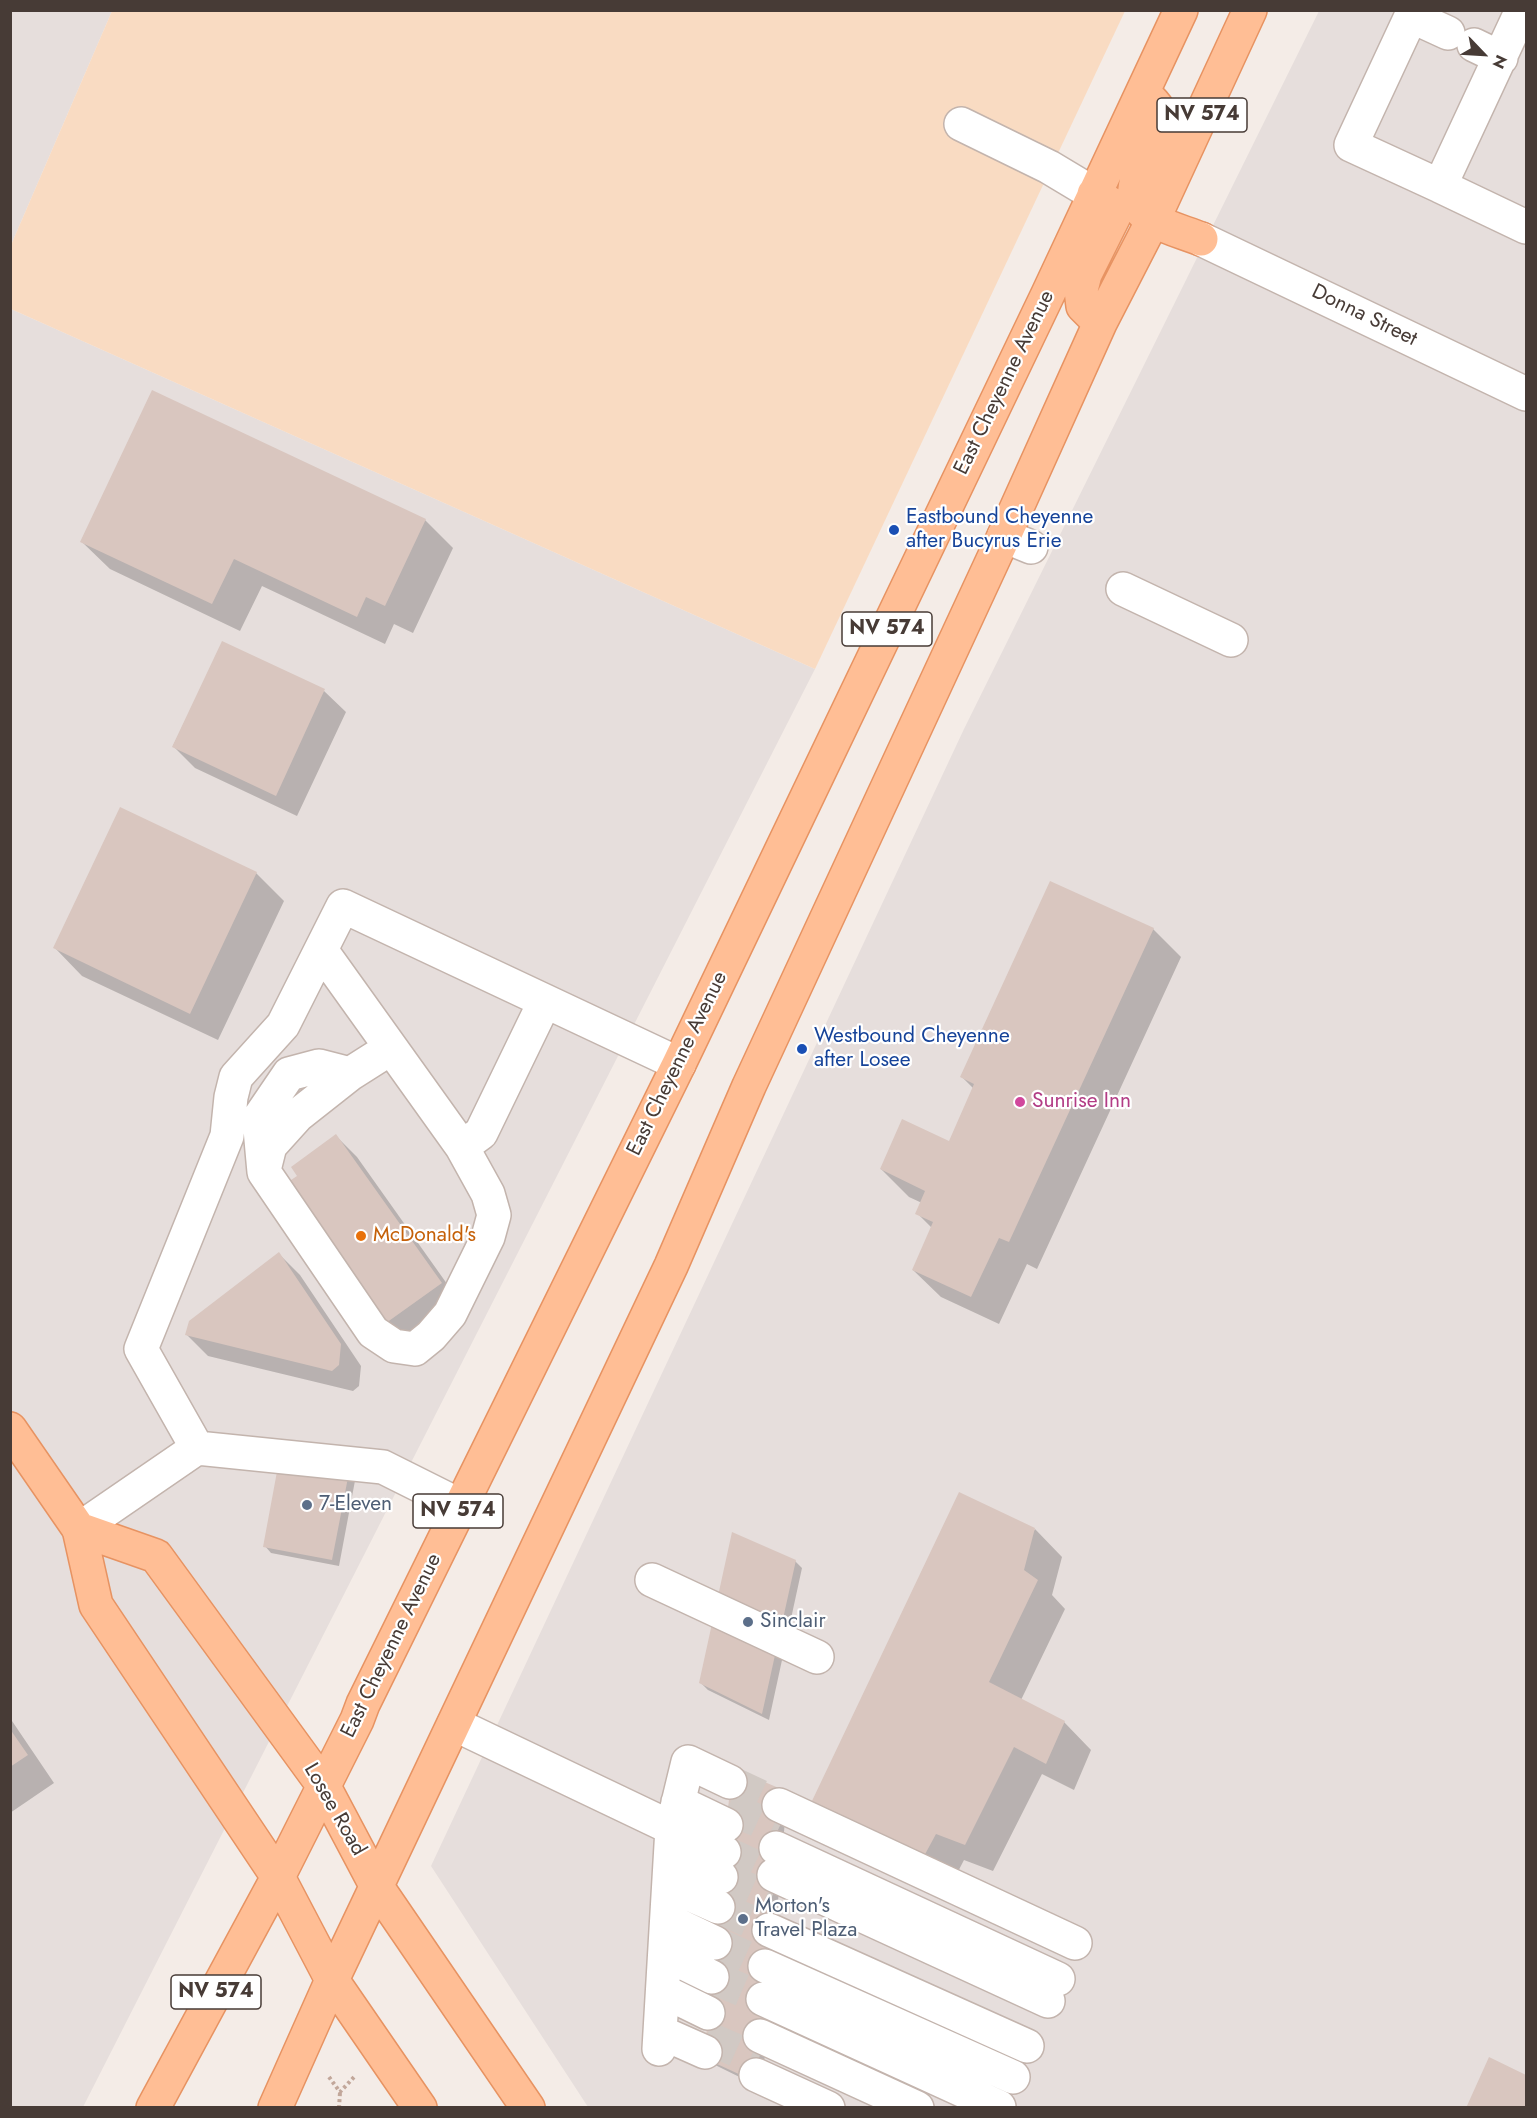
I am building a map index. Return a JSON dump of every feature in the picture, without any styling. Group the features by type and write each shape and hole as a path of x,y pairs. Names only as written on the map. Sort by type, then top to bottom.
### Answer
{"main road":[{"name":"East Cheyenne Avenue","path":"153,2108 278,1877 679,1064 1038,316 1181,10"},
{"name":"NV 574","path":"275,2108 332,1980 671,1266 749,1086 1018,542 1100,322 1153,220 1251,10"},
{"path":"1144,93 1159,111 1160,124 1138,176 1134,193 1139,208 1153,220 1201,239"},
{"path":"1094,194 1109,203 1114,216 1085,274 1081,290 1083,306 1100,322"},
{"path":"10,1429 79,1529 96,1605 278,1877 332,1980 420,2108"},
{"name":"Losee Road","path":"79,1529 156,1556 324,1785 376,1887 528,2108"}],"street":[{"path":"1440,186 1474,45 1518,12"},
{"path":"1474,45 1412,13 1351,145 1527,227"},
{"path":"961,124 1049,167 1094,194"},
{"name":"Donna Street","path":"1201,239 1527,394"},
{"path":"1123,589 1232,640"},
{"path":"197,1448 141,1349 227,1136 231,1097 236,1077 283,1025 344,906 679,1064"},
{"path":"321,950 462,1147 488,1194 494,1215 488,1237 450,1314 431,1336 415,1348 394,1346 373,1332 264,1172 270,1146 298,1114 350,1074 391,1048"},
{"path":"462,1147 482,1133 544,1001"},
{"path":"79,1529 197,1448 383,1467 460,1506"},
{"path":"652,1580 816,1657"},
{"path":"454,1724 676,1817 724,1842"},
{"path":"676,1817 724,1842"},
{"path":"676,1817 669,1885 661,2022 707,2034"},
{"path":"669,1885 724,1842"},
{"path":"774,1864 1052,1992"},
{"path":"774,1864 1052,1992"},
{"path":"774,1864 1052,1992"},
{"path":"667,1920 715,1943"},
{"path":"665,1954 712,1977"},
{"path":"765,1966 1013,2077"},
{"path":"763,1999 999,2107"},
{"path":"758,2057 828,2108"},
{"path":"758,2057 861,2108"},
{"path":"758,2057 917,2108"}],"path":[{"path":"339,2108 340,2092 357,2073"},
{"path":"328,2076 340,2092"}],"shaded area":[{"path":"11,11 112,11 11,245"},
{"path":"1319,11 1526,11 1526,2107 588,2107 431,1866 964,729"},
{"path":"11,309 815,669 83,2107 11,2108"}],"sand":[{"path":"112,11 1125,11 815,669 11,309 11,245"}],"building":[{"path":"152,390 426,519 385,606 366,597 357,617 234,559 212,604 80,542"},
{"path":"222,641 325,689 276,796 172,747"},
{"path":"120,807 257,872 190,1014 53,948"},
{"name":"Sunrise Inn","path":"1050,881 1154,928 1009,1242 999,1238 971,1297 912,1270 933,1222 915,1214 925,1191 880,1169 902,1119 949,1141 974,1084 960,1077"},
{"name":"McDonald's","path":"336,1134 442,1283 379,1328 279,1188 297,1176 291,1167"},
{"path":"279,1252 341,1344 339,1365 332,1371 185,1335 189,1321"},
{"name":"7-Eleven","path":"281,1450 351,1462 332,1560 263,1547"},
{"path":"959,1492 1035,1528 1024,1570 1038,1580 989,1682 1065,1721 1046,1764 1014,1747 965,1845 936,1834 923,1858 811,1803"},
{"name":"Sinclair","path":"732,1532 796,1560 762,1714 699,1683"},
{"path":"10,1729 28,1755 10,1767"},
{"name":"Morton's Travel Plaza","path":"732,1768 781,1789 756,2082 704,2058"},
{"path":"1489,2057 1526,2075 1526,2108 1466,2108"}],"tunnel":[{"path":"730,1782 779,1805"},
{"path":"728,1807 778,1830"},
{"path":"724,1852 774,1875"},
{"path":"721,1877 771,1899"},
{"path":"718,1907 769,1930"},
{"path":"715,1943 765,1966"},
{"path":"712,1977 763,1999"},
{"path":"706,2037 758,2060"}],"place":[{"name":"Eastbound Cheyenne after Bucyrus Erie","path":"894,530"},
{"name":"Westbound Cheyenne after Losee","path":"802,1049"},
{"name":"Sunrise Inn","path":"1020,1102"},
{"name":"McDonald's","path":"361,1236"},
{"name":"7-Eleven","path":"307,1505"},
{"name":"Sinclair","path":"748,1622"},
{"name":"Morton's Travel Plaza","path":"743,1919"}]}
